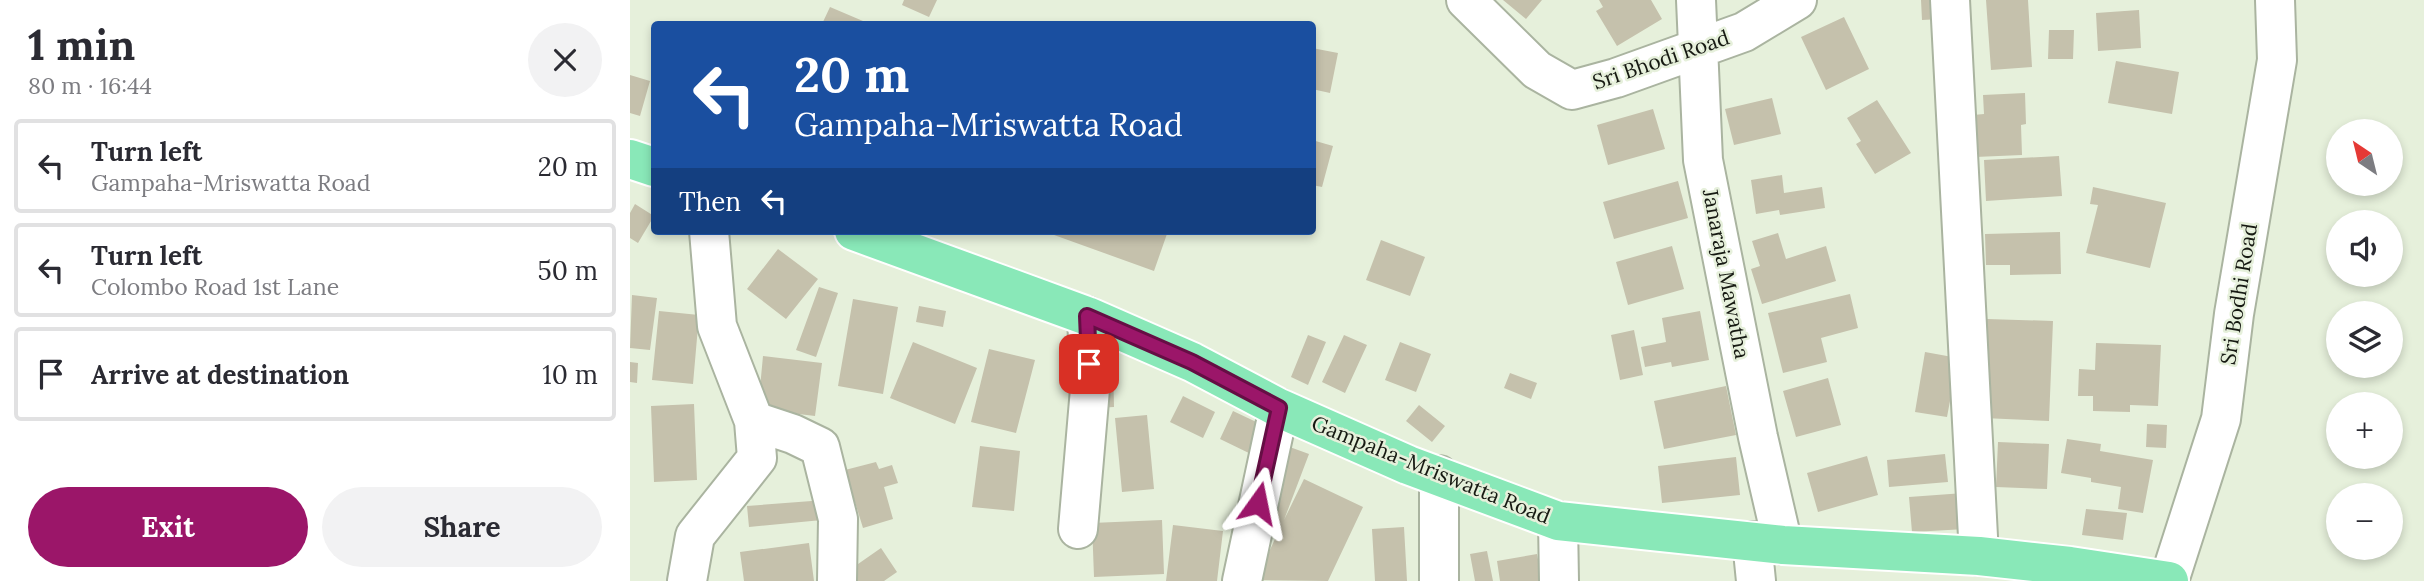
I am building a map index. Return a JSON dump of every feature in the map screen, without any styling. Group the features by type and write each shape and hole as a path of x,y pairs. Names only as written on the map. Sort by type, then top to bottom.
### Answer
{"main road":[{"path":"630,159 651,166"},
{"name":"Gampaha-Mriswatta Road","path":"865,235 1087,316 1192,362 1279,408 1408,465 1558,521 1768,543 1979,556 2069,573 2169,581"}],"street":[{"name":"Sri Bhodi Road","path":"1466,0 1537,70 1572,90 1616,78 1744,32 1797,0"},
{"name":"Janaraja Mawatha","path":"1696,0 1703,160 1758,437 1768,543 1756,581"},
{"path":"1950,0 1979,556"},
{"name":"Sri Bodhi Road","path":"2169,581 2221,419 2236,301 2277,60 2275,0"},
{"path":"687,581 695,536 757,458 754,421 717,326 709,235"},
{"path":"1078,529 1090,389 1087,316"},
{"path":"1242,581 1279,408"},
{"path":"754,421 793,434 820,447 838,519 837,581"},
{"path":"1439,475 1439,581"},
{"path":"1558,521 1559,581"}],"building":[{"path":"904,0 937,0 929,17 902,5"},
{"path":"1503,0 1542,0 1526,19"},
{"path":"1599,0 1651,0 1662,19 1617,46 1596,11 1603,7"},
{"path":"1921,0 1940,0 1942,19 1922,20"},
{"path":"1986,0 2028,0 2032,67 1991,70"},
{"path":"830,7 863,21 823,21"},
{"path":"2139,10 2141,48 2098,51 2096,13"},
{"path":"1844,17 1869,69 1826,90 1801,37"},
{"path":"2049,30 2074,30 2073,59 2048,59"},
{"path":"1316,49 1338,53 1330,93 1316,90"},
{"path":"2116,61 2179,72 2172,114 2108,103"},
{"path":"630,75 650,81 640,116 630,113"},
{"path":"2025,93 2026,124 2021,125 2022,155 1975,157 1973,115 1984,114 1983,95"},
{"path":"1772,98 1781,134 1734,145 1725,109"},
{"path":"1877,100 1911,153 1875,174 1856,144 1861,141 1847,118"},
{"path":"1653,109 1665,149 1608,165 1597,125"},
{"path":"1316,141 1333,146 1322,187 1316,186"},
{"path":"2059,156 2062,196 1986,201 1984,160"},
{"path":"1782,175 1784,193 1822,187 1825,208 1780,215 1779,210 1756,214 1751,180"},
{"path":"1678,181 1688,218 1614,239 1603,202"},
{"path":"2093,187 2166,203 2150,268 2086,253 2098,205 2090,204"},
{"path":"635,204 651,214 651,221 638,243 630,238 630,213"},
{"path":"2060,232 2061,274 2010,275 2010,265 1986,265 1985,234"},
{"path":"1778,233 1786,259 1826,246 1836,281 1762,304 1751,269 1760,266 1752,241"},
{"path":"1054,235 1167,235 1154,271"},
{"path":"1381,240 1425,257 1410,296 1366,280"},
{"path":"1672,246 1684,289 1628,305 1616,262"},
{"path":"778,249 818,279 786,319 747,289"},
{"path":"819,287 838,293 816,357 796,350"},
{"path":"1850,294 1858,328 1821,338 1827,362 1783,373 1768,313"},
{"path":"632,295 657,298 650,350 630,348"},
{"path":"853,299 898,307 883,394 838,386"},
{"path":"919,306 946,311 943,327 916,322"},
{"path":"659,311 699,315 693,384 652,380"},
{"path":"1700,311 1709,360 1672,367 1671,362 1645,367 1641,347 1666,342 1662,318"},
{"path":"1987,319 2053,321 2049,421 1983,418"},
{"path":"1634,330 1643,375 1620,380 1611,335"},
{"path":"1308,335 1326,342 1308,385 1291,377"},
{"path":"1344,335 1367,345 1345,393 1322,382"},
{"path":"913,342 977,368 955,424 890,398"},
{"path":"1400,342 1431,354 1416,392 1385,380"},
{"path":"2096,343 2161,345 2158,406 2130,405 2130,412 2093,411 2093,396 2078,396 2079,369 2095,370"},
{"path":"989,349 1035,360 1016,433 971,422"},
{"path":"1925,352 1958,358 1947,417 1915,412"},
{"path":"763,356 822,363 815,416 758,409"},
{"path":"630,362 638,363 637,383 630,382"},
{"path":"1093,363 1113,363 1114,407 1094,408"},
{"path":"1510,373 1537,383 1531,399 1504,388"},
{"path":"1828,378 1841,425 1796,437 1783,391"},
{"path":"1726,386 1736,435 1664,449 1654,401"},
{"path":"1183,396 1215,412 1203,438 1170,422"},
{"path":"694,404 697,480 654,482 651,406"},
{"path":"1419,405 1445,426 1432,442 1406,421"},
{"path":"1233,411 1269,428 1255,456 1220,439"},
{"path":"1147,415 1154,489 1122,492 1115,418"},
{"path":"2147,424 2167,425 2166,448 2146,447"},
{"path":"2067,439 2101,444 2100,451 2153,460 2143,513 2118,509 2121,487 2061,473"},
{"path":"1998,442 2049,444 2047,489 1996,487"},
{"path":"980,446 1020,451 1014,511 972,507"},
{"path":"1287,446 1309,454 1284,520 1304,479 1363,507 1328,581 1256,580 1281,526 1259,518"},
{"path":"1945,454 1948,482 1889,487 1887,460"},
{"path":"1867,456 1878,495 1818,512 1807,473"},
{"path":"1736,457 1740,495 1662,503 1658,466"},
{"path":"876,462 879,469 892,465 898,483 884,487 893,519 863,528 845,470"},
{"path":"1964,493 1966,529 1912,532 1909,497"},
{"path":"825,500 822,520 749,527 747,506"},
{"path":"2086,509 2127,513 2123,540 2082,535"},
{"path":"1162,520 1164,574 1094,577 1092,523"},
{"path":"1173,525 1223,531 1217,581 1166,581"},
{"path":"1404,527 1407,581 1375,581 1372,529"},
{"path":"809,543 814,581 744,581 740,552"},
{"path":"881,548 897,572 884,581 855,581 848,571"},
{"path":"1487,551 1493,581 1475,581 1470,554"},
{"path":"1537,554 1542,581 1500,581 1497,561"}],"route":[{"path":"1089,364 1087,316 1192,362 1279,408 1258,503"}]}
